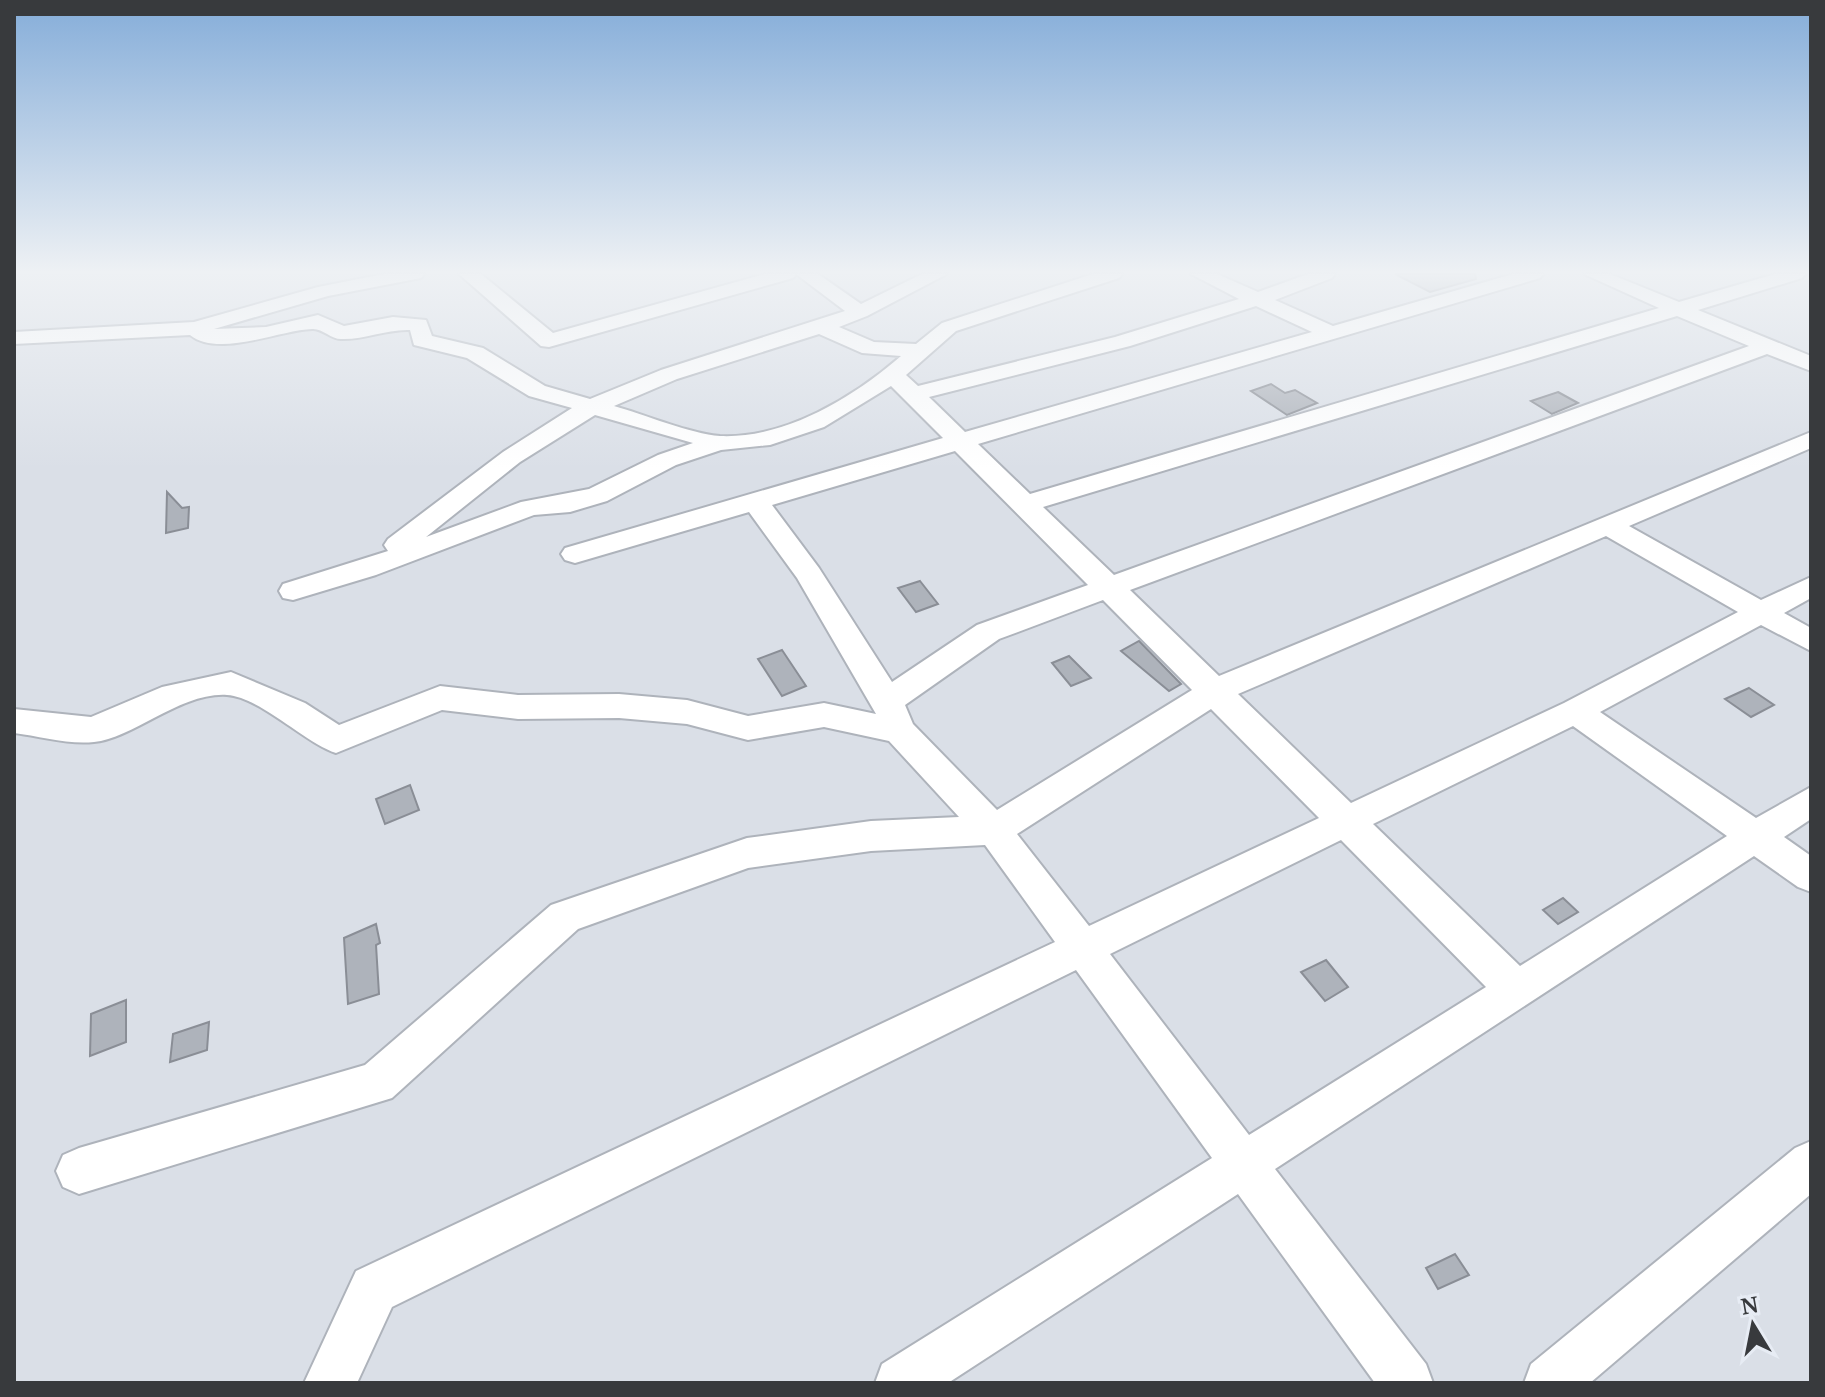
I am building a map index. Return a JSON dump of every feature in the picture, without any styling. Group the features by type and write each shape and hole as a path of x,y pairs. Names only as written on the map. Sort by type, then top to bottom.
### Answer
{"street":[{"path":"422,339 475,353 537,391 718,443"},
{"path":"366,569 529,444 594,408 679,370 780,339"},
{"path":"849,339 870,348 918,351"},
{"path":"904,384 918,351 933,339"},
{"path":"293,591 366,569 530,508 570,504 598,495 667,460 718,443 770,438 904,384 1105,348 1133,339"},
{"path":"575,554 1311,339"},
{"path":"1026,504 1570,339"},
{"path":"1752,339 1811,364"},
{"path":"14,721 94,730 173,695 231,683 294,711 336,740 440,698 518,707 619,706 687,712 748,728 824,715 893,716 988,632 1768,346"},
{"path":"904,384 1517,990"},
{"path":"79,1171 377,1083 565,917 747,853 871,836 994,830 1215,691 1811,439"},
{"path":"755,501 809,574 893,716 994,830 1084,946 1407,1383"},
{"path":"1607,525 1811,641"},
{"path":"330,1383 374,1289 1575,711 1811,586"},
{"path":"1575,711 1811,876"},
{"path":"901,1383 1811,801"},
{"path":"1550,1383 1811,1164"}],"building":[{"path":"1271,384 1285,393 1295,390 1317,403 1287,415 1251,391"},
{"path":"1558,392 1578,403 1552,414 1531,401"},
{"path":"167,492 182,508 189,507 188,528 166,533"},
{"path":"920,581 938,604 916,612 898,588"},
{"path":"1139,641 1181,684 1169,691 1121,651"},
{"path":"782,650 806,686 782,696 758,659"},
{"path":"1069,656 1091,678 1071,686 1052,663"},
{"path":"1749,688 1774,705 1751,717 1725,699"},
{"path":"410,785 419,810 385,824 376,799"},
{"path":"1563,898 1578,912 1558,924 1543,910"},
{"path":"376,924 380,943 376,945 379,994 348,1004 344,938"},
{"path":"1326,960 1348,987 1325,1001 1301,972"},
{"path":"126,1000 126,1042 90,1056 91,1014"},
{"path":"209,1022 207,1050 170,1062 173,1034"},
{"path":"1455,1254 1469,1275 1438,1289 1426,1268"}]}
